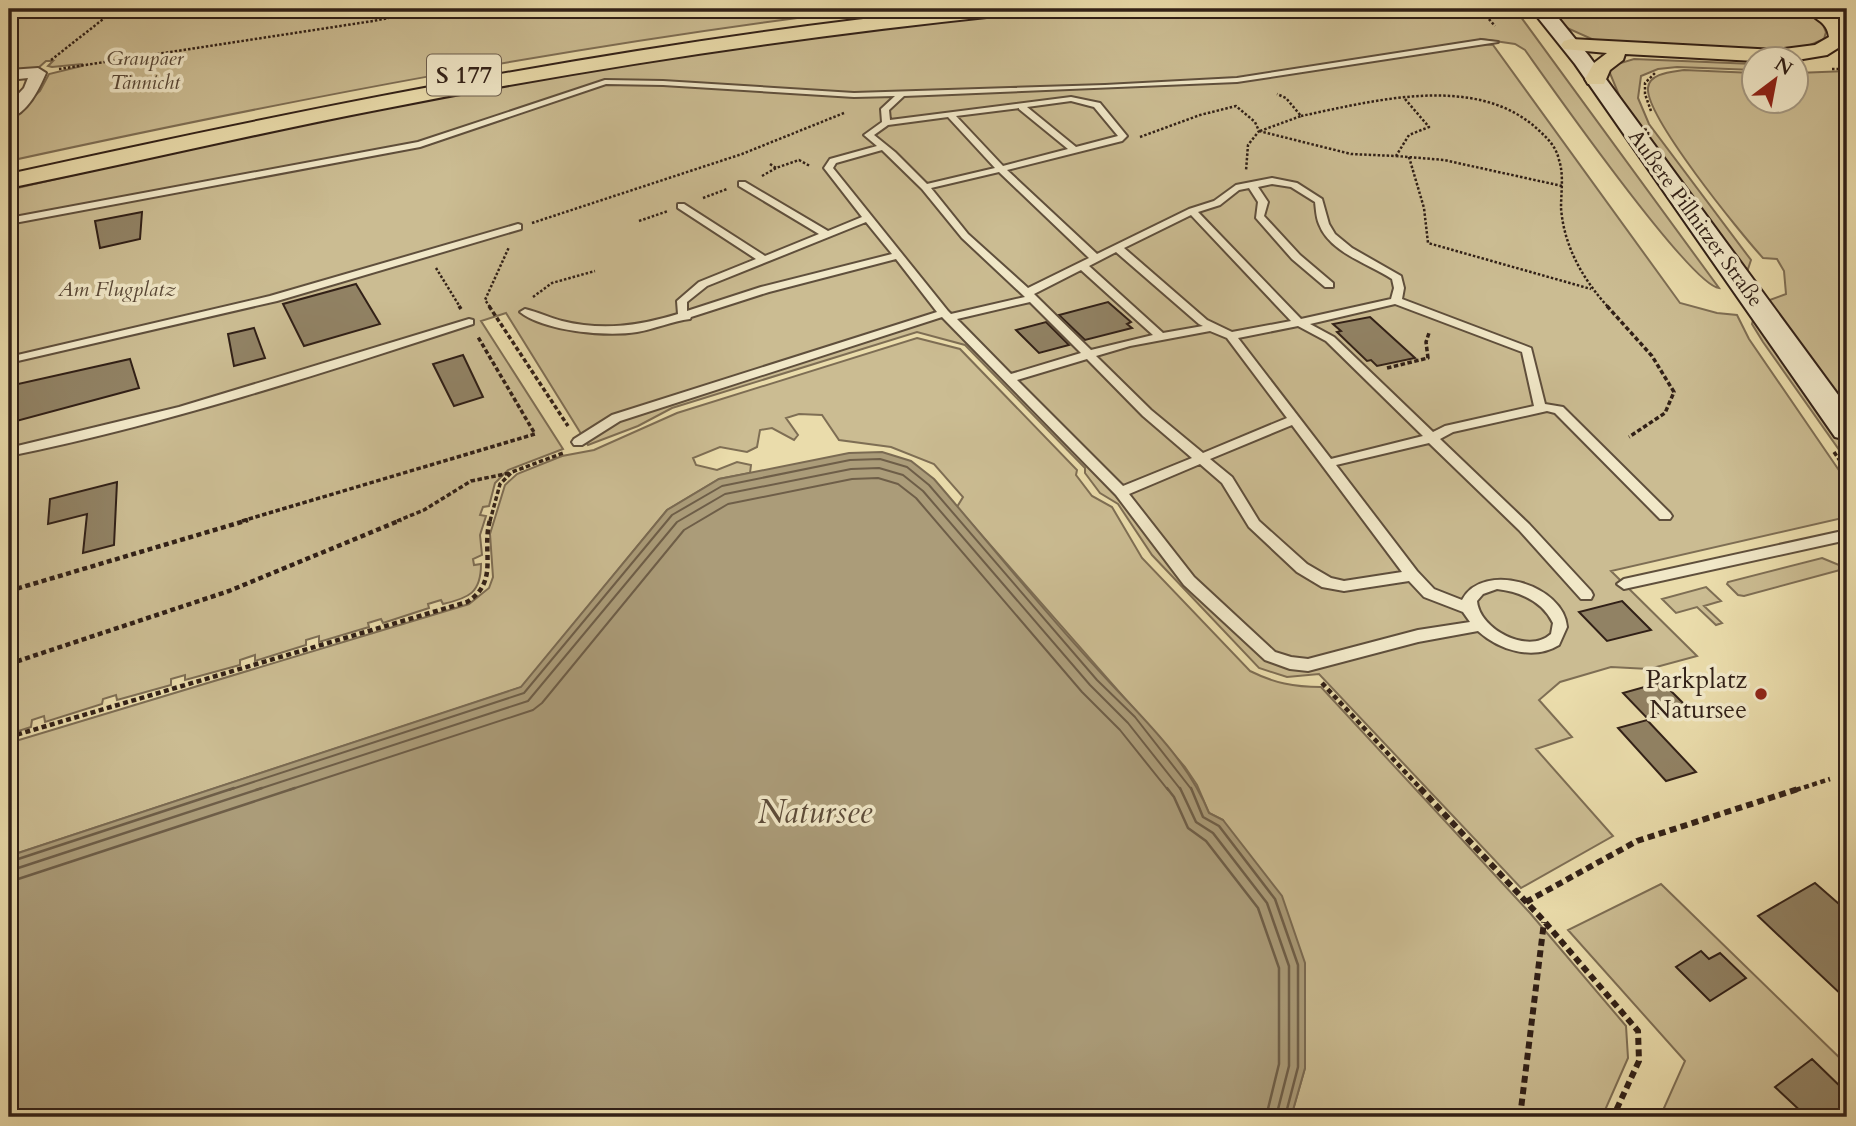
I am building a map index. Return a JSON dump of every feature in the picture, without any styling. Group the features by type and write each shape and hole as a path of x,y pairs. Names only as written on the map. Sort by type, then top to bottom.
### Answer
{"highway":[{"name":"S 177","path":"9,169 477,73 631,47 925,9"},
{"name":"S 177","path":"9,181 341,110 501,79 717,43 1004,9"},
{"path":"1572,47 1737,55 1805,54 1820,51 1839,39 1837,26 1815,9"},
{"path":"1572,47 1616,56 1741,60"},
{"path":"1596,79 1601,67 1616,56"},
{"path":"1811,60 1847,56"}],"main road":[{"name":"Äußere Pillnitzer Straße","path":"1541,9 1596,79 1847,430"}],"street":[{"path":"9,75 38,73 31,90 9,113"}],"lane":[{"path":"9,221 420,144 605,82 853,94 985,93 1237,80 1494,42"},
{"path":"886,123 885,109 900,96"},
{"path":"925,187 1119,139 1123,135 1097,105 1071,99 886,123 869,135 925,187 965,236 1030,296 1147,413 1227,480 1254,524 1302,568 1327,583 1344,586 1412,575"},
{"path":"1022,107 1073,149"},
{"path":"950,115 1001,169 1095,258"},
{"path":"884,147 833,161 828,168 866,219 947,316 1121,492 1189,581 1270,656 1290,663 1308,664 1418,636 1478,626"},
{"path":"578,442 616,418 947,316 1030,296 1095,258 1192,211 1217,203 1236,188 1272,181 1306,190 1319,201 1322,220 1334,240 1382,266 1397,278 1396,301"},
{"path":"742,184 826,234"},
{"path":"1252,185 1263,202 1259,216 1296,257 1329,285"},
{"path":"681,206 764,260"},
{"path":"1192,211 1298,321 1330,338 1524,527 1586,595"},
{"path":"687,317 682,312 682,301 692,291 866,219"},
{"path":"9,360 194,319 428,256 517,227"},
{"path":"1117,248 1210,328 1231,336 1412,575 1429,593 1468,608"},
{"path":"525,312 573,329 635,331 687,317 762,290 897,256"},
{"path":"1082,265 1161,337"},
{"path":"1231,336 1298,321 1346,316 1396,301 1527,351 1540,408"},
{"path":"9,452 276,385 469,322"},
{"path":"1011,378 1128,343 1210,328"},
{"path":"1329,463 1432,438 1449,429 1547,407 1559,410 1664,516"},
{"path":"1121,492 1296,419"},
{"path":"1624,584 1847,535"},
{"path":"1511,585 1532,593 1549,605 1556,614 1560,631 1549,645 1527,648 1500,641 1478,626 1468,608 1469,598 1484,586 1511,585"}],"path":[{"path":"54,57 116,9"},
{"path":"38,73 373,22 434,9"},
{"path":"1653,117 1645,100 1643,83 1651,73 1662,70"},
{"path":"9,664 229,591 424,510 471,481 512,472 566,452 583,450 485,300 517,227 742,154 887,94"},
{"path":"1277,94 1286,98 1301,116"},
{"path":"1252,185 1245,169 1248,145 1259,131 1287,119 1382,100 1436,96 1496,105 1532,121 1556,149 1563,173 1562,215 1575,260 1592,289 1649,351 1674,392 1665,413 1629,437"},
{"path":"1396,156 1409,135 1429,127 1404,99"},
{"path":"1119,139 1137,138 1215,110 1236,106 1255,122 1259,131"},
{"path":"1259,131 1351,154 1409,157 1490,168 1562,186"},
{"path":"1409,157 1424,208 1428,243 1592,289"},
{"path":"639,221 742,184 799,160 808,166 830,166"},
{"path":"770,164 776,168"},
{"path":"9,591 535,434 428,256"},
{"path":"553,283 595,271"},
{"path":"1366,374 1428,359 1426,342 1433,317"},
{"path":"9,737 467,602 478,595 488,578 486,535 500,484 512,472"},
{"path":"1314,680 1319,680 1544,921 1638,1031 1639,1061 1613,1117"},
{"path":"1526,902 1637,841 1830,779"},
{"path":"1520,1117 1544,921"}],"green space":[{"name":"Graupaer Tännicht","path":"9,9 868,9 544,56 223,116 9,161 9,120 40,91 49,74 82,64 52,67 48,66 53,61 46,61 37,69 9,72"},
{"name":"Am Flugplatz","path":"1067,9 1515,9 1719,288 1703,278 1651,221 1525,50 1515,44 1481,39 1483,44 1493,45 1680,303 1717,313 1737,315 1749,339 1847,482 1847,517 1611,571 1697,656 1649,669 1611,667 1560,682 1539,700 1572,737 1536,749 1613,836 1521,888 1319,674 1287,677 1259,668 1152,555 1118,504 1100,493 1085,473 1085,468 965,345 917,332 672,408 638,426 588,445 506,313 481,321 563,449 508,470 495,483 489,506 483,507 480,515 486,516 480,535 482,555 473,559 474,565 481,564 479,582 472,593 452,602 443,604 441,600 428,604 429,608 383,623 381,619 368,623 369,627 319,642 319,636 306,640 306,645 255,661 255,655 240,660 240,665 185,680 185,675 171,679 171,685 117,700 116,695 103,699 102,704 45,722 44,716 32,720 31,727 9,734 9,223 75,211 75,207 9,219 9,190 302,124 552,76 772,42"},
{"path":"1551,9 1802,9 1821,20 1826,32 1824,39 1808,46 1741,46 1741,50 1594,40 1567,28"},
{"path":"1634,59 1741,63 1741,69 1677,67 1658,69 1641,76 1638,98 1649,124 1751,260 1748,269 1740,267 1624,107 1609,71 1614,65"},
{"path":"1684,70 1741,72 1741,116 1811,116 1811,72 1847,71 1847,413 1767,301 1786,294 1784,271 1777,259 1763,258 1735,225 1677,148 1662,123 1651,102 1648,88 1652,79 1662,74"},
{"path":"1753,320 1765,330 1847,442 1847,461 1763,342 1752,324"},
{"path":"917,338 960,349 1077,470 1076,475 1092,496 1112,507 1142,558 1250,671 1284,684 1321,687 1530,913 1626,1026 1628,1058 1602,1117 1291,1117 1305,1068 1223,820 1209,813 1197,785 1185,767 957,507 963,497 934,464 891,447 839,440 822,415 799,414 786,418 798,435 794,440 772,428 760,430 757,447 747,452 720,447 693,458 696,465 717,470 737,462 751,465 750,473 719,479 667,510 522,687 9,856 9,743 469,604 489,588 493,577 490,534 505,485 517,474 562,456 594,450 677,413"},
{"path":"1822,558 1839,565 1840,570 1744,596 1738,595 1727,584 1728,582"},
{"path":"1706,587 1721,601 1704,606 1722,623 1716,625 1697,607 1676,613 1662,599"},
{"path":"1661,884 1847,1065 1847,1117 1660,1117 1685,1061 1568,930"}],"water":[{"name":"Natursee","path":"882,452 911,461 934,479 1059,627 1162,739 1188,774 1209,813 1223,820 1282,896 1305,963 1305,1068 1291,1117 9,1117 9,856 521,687 667,510 719,479 849,453"}],"building":[{"path":"142,212 140,239 100,248 95,221"},
{"path":"356,284 380,324 304,346 283,304"},
{"path":"1108,302 1131,322 1127,324 1132,328 1085,340 1059,315"},
{"path":"1370,317 1415,358 1377,366 1371,360 1367,361 1337,332 1341,331 1333,324"},
{"path":"1046,322 1069,345 1039,353 1016,330"},
{"path":"254,328 265,358 234,366 228,334"},
{"path":"463,355 483,397 454,406 433,364"},
{"path":"130,359 139,388 9,423 9,386"},
{"path":"117,482 114,545 83,553 87,514 48,524 50,499"},
{"path":"1622,601 1651,630 1607,641 1579,612"},
{"path":"1662,682 1686,706 1646,717 1623,693"},
{"path":"1647,720 1696,772 1666,781 1618,728"},
{"path":"1815,883 1847,911 1847,1000 1758,916"},
{"path":"1701,951 1709,959 1720,953 1746,978 1710,1001 1676,967"},
{"path":"1812,1059 1847,1093 1847,1103 1829,1117 1807,1117 1775,1087"}],"place":[{"name":"Parkplatz Natursee","path":"1761,694"}]}
